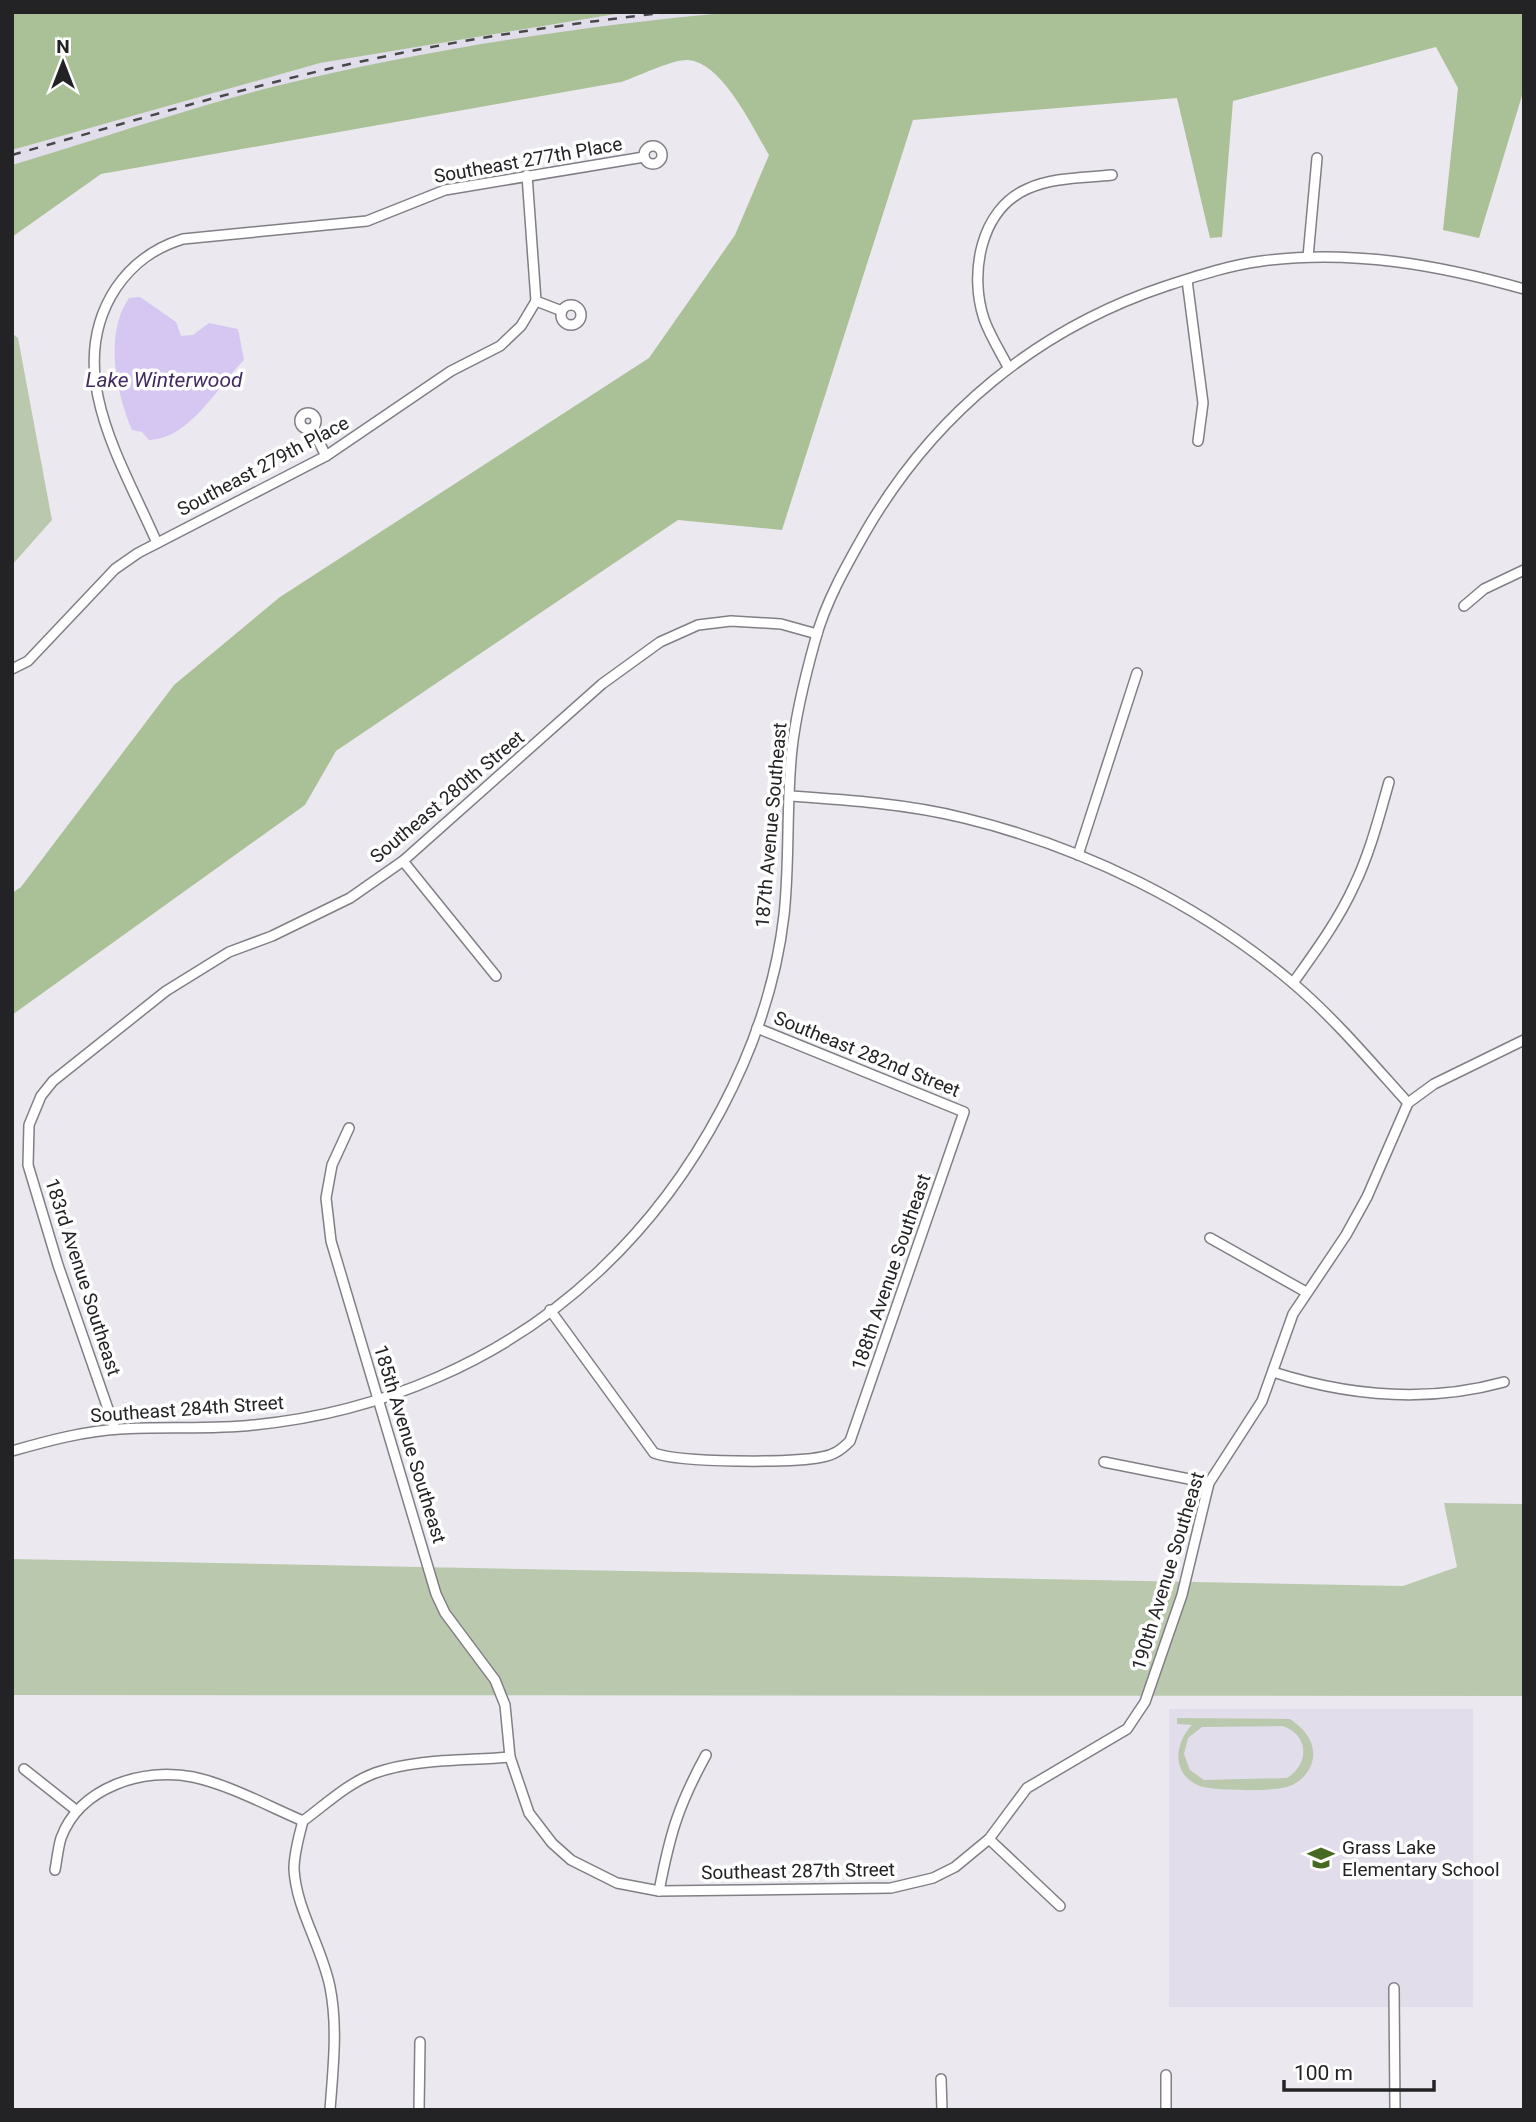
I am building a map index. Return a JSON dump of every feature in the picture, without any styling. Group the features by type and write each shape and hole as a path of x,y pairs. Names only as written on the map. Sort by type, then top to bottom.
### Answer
{"street":[{"name":"Southeast 277th Place","path":"157,543 101,412 92,373 93,350 102,313 121,281 138,262 163,245 183,239 368,221 445,190 644,157"},
{"path":"1308,257 1317,158"},
{"path":"527,175 536,301 562,311"},
{"path":"1008,367 984,318 979,296 981,248 987,230 998,211 1028,188 1053,181 1112,175"},
{"name":"187th Avenue Southeast","path":"550,1310 600,1271 664,1198 706,1137 739,1073 757,1028 783,921 798,713 817,634 845,568 881,506 920,451 963,405 1008,367 1048,339 1112,307 1187,279 1260,261 1308,257 1409,261 1454,269 1524,289"},
{"path":"1187,279 1203,403 1198,441"},
{"name":"Southeast 279th Place","path":"12,669 28,661 115,569 157,543 327,456 451,371 500,346 522,326 536,301"},
{"path":"312,428 327,456"},
{"path":"1464,606 1484,589 1524,570"},
{"name":"Southeast 280th Street","path":"41,1096 72,1063 166,990 229,952 272,936 350,898 403,861 489,788 603,684 660,642 698,625 732,621 781,624 817,634"},
{"path":"1078,856 1137,673"},
{"path":"1293,984 1327,935 1354,886 1372,842 1389,782"},
{"path":"790,796 903,807 963,818 1078,856 1140,883 1217,925 1293,984 1340,1027 1408,1103 1434,1084 1524,1040"},
{"path":"403,861 496,976"},
{"name":"Southeast 282nd Street","path":"757,1028 964,1112"},
{"name":"183rd Avenue Southeast","path":"41,1096 29,1125 28,1165 58,1265 115,1429"},
{"name":"190th Avenue Southeast","path":"1136,1718 1145,1702 1182,1595 1209,1483 1262,1401 1293,1314 1346,1235 1367,1197 1408,1103"},
{"name":"188th Avenue Southeast","path":"550,1310 654,1453 682,1460 806,1459 835,1454 850,1441 964,1112"},
{"name":"185th Avenue Southeast","path":"349,1128 332,1165 326,1198 336,1262 381,1401 436,1594 445,1613 487,1667 501,1692 510,1757"},
{"path":"1210,1238 1306,1292"},
{"name":"Southeast 284th Street","path":"12,1451 115,1429 248,1426 316,1417 381,1401 446,1374 502,1345 550,1310"},
{"path":"1273,1372 1323,1388 1393,1394 1451,1394 1504,1382"},
{"path":"1104,1462 1209,1483"},
{"name":"Southeast 287th Street","path":"510,1757 530,1813 552,1843 571,1860 617,1883 659,1891 891,1888 919,1883 946,1873 989,1839 1027,1788 1108,1742 1136,1718"},
{"path":"659,1891 673,1822 706,1755"},
{"path":"330,2110 335,2029 330,1987 318,1944 297,1888 294,1868 303,1821 348,1787 375,1774 408,1766 510,1757"},
{"path":"24,1769 77,1811"},
{"path":"55,1870 61,1839 77,1811 90,1798 126,1781 172,1775 204,1781 303,1821"},
{"path":"989,1839 1060,1906"},
{"path":"1394,1988 1395,2110"},
{"path":"419,2110 420,2042"},
{"path":"1166,2076 1166,2110"},
{"path":"941,2079 942,2110"}],"shaded area":[{"path":"628,12 734,12 579,30 439,51 271,87 12,165 12,150 320,63"},
{"name":"Grass Lake Elementary School","path":"1169,1709 1473,1709 1473,2007 1169,2007"}],"green space":[{"path":"12,12 628,12 320,63 12,150"},
{"path":"734,12 1524,12 1524,89 1479,238 1443,230 1458,88 1436,47 1233,101 1222,237 1210,238 1177,98 913,120 782,530 678,520 336,751 305,805 12,1015 12,893 21,887 174,685 280,597 649,358 735,235 769,155 725,84 701,64 681,60 621,82 101,174 12,237 12,165 207,105 329,74 502,41 618,24"},
{"path":"12,333 18,338 52,520 12,565"},
{"path":"1444,1503 1524,1504 1524,1696 12,1695 12,1559 1403,1586 1457,1567"},
{"path":"1177,1718 1290,1719 1310,1740 1312,1763 1302,1778 1283,1788 1245,1790 1200,1786 1184,1774 1178,1758 1182,1741 1192,1725 1177,1724","holes":["1282,1726 1291,1730 1302,1742 1303,1758 1287,1778 1204,1780 1190,1770 1184,1754 1188,1738 1202,1727"]}],"water":[{"name":"Lake Winterwood","path":"140,297 176,322 181,336 193,335 209,323 238,329 244,360 190,421 177,431 149,440 142,432 132,430 121,398 115,363 117,328 121,312 129,298"}],"railway":[{"path":"12,155 340,66 458,42 670,12"}],"place":[{"name":"Grass Lake Elementary School","path":"1321,1858"}]}
